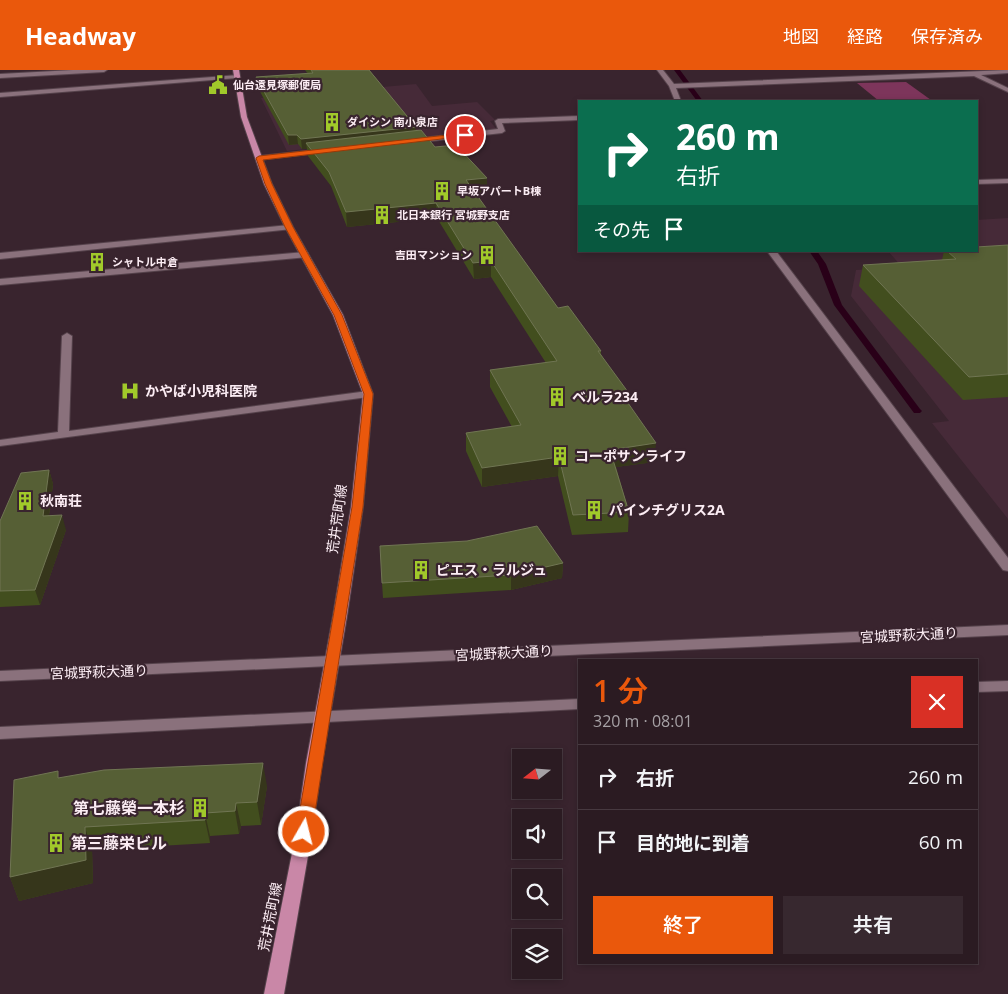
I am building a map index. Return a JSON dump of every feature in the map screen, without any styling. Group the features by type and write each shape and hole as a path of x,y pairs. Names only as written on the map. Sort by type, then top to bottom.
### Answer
{"main road":[{"name":"荒井荒町線","path":"236,73 244,117 268,184 289,227 338,315 368,394 357,507 333,661 274,994"}],"street":[{"path":"0,76 104,70"},
{"path":"660,70 672,86 678,100"},
{"path":"842,70 842,80"},
{"path":"962,70 1008,90"},
{"path":"672,86 842,80 1008,71"},
{"path":"0,95 236,73"},
{"path":"405,142 502,131 498,121 578,118"},
{"path":"259,158 328,151"},
{"path":"978,182 1008,181"},
{"path":"0,256 289,227"},
{"path":"771,252 1008,567"},
{"path":"0,282 305,255"},
{"path":"63,435 67,336"},
{"path":"0,443 368,394"},
{"name":"宮城野萩大通り","path":"0,676 1008,630"},
{"path":"978,687 1008,686"},
{"path":"0,732 578,704"}],"shaded area":[{"path":"906,82 931,100 878,100 857,83"},
{"path":"416,84 432,106 477,102 495,120 490,121 497,130 287,151 261,98"},
{"path":"1008,218 1008,519 932,423 949,421 851,296 856,270 902,267 889,252 978,252 978,220"}],"building":[{"name":"ダイシン 南小泉店","path":"311,70 369,70 416,127 301,139 297,135 288,135 256,77 313,73"},
{"path":"421,130 435,147 456,145 487,178 466,180 558,308 568,306 601,351 598,351 628,392 621,393 656,443 610,450 629,512 573,515 559,457 482,468 466,433 521,425 490,370 557,361 491,261 473,263 436,203 346,212 329,172 306,143"},
{"path":"1008,245 1008,374 969,377 863,265 956,259 948,252 978,252 978,247"},
{"path":"49,470 43,516 62,515 35,590 0,591 0,521 21,473"},
{"path":"537,526 563,563 511,575 382,583 380,546 467,541"},
{"path":"263,763 257,802 236,803 235,811 205,813 205,820 85,827 86,860 10,877 14,780 58,771 58,778 104,770"}],"waterway":[{"path":"677,70 699,100"},
{"path":"814,252 822,264 838,305 917,411"}],"place":[{"name":"仙台遠見塚郵便局","path":"218,85"},
{"name":"ダイシン 南小泉店","path":"332,122"},
{"name":"早坂アパートB棟","path":"442,191"},
{"name":"北日本銀行 宮城野支店","path":"382,215"},
{"name":"吉田マンション","path":"487,255"},
{"name":"シャトル中倉","path":"97,262"},
{"name":"かやば小児科医院","path":"130,391"},
{"name":"ベルラ234","path":"557,397"},
{"name":"コーポサンライフ","path":"560,456"},
{"name":"秋南荘","path":"25,501"},
{"name":"パインチグリス2A","path":"594,510"},
{"name":"ピエス・ラルジュ","path":"421,570"},
{"name":"第七藤榮一本杉","path":"200,808"},
{"name":"第三藤栄ビル","path":"56,843"}],"route":[{"path":"304,832 357,507 368,394 338,315 289,227 268,184 259,158 465,135"}]}
